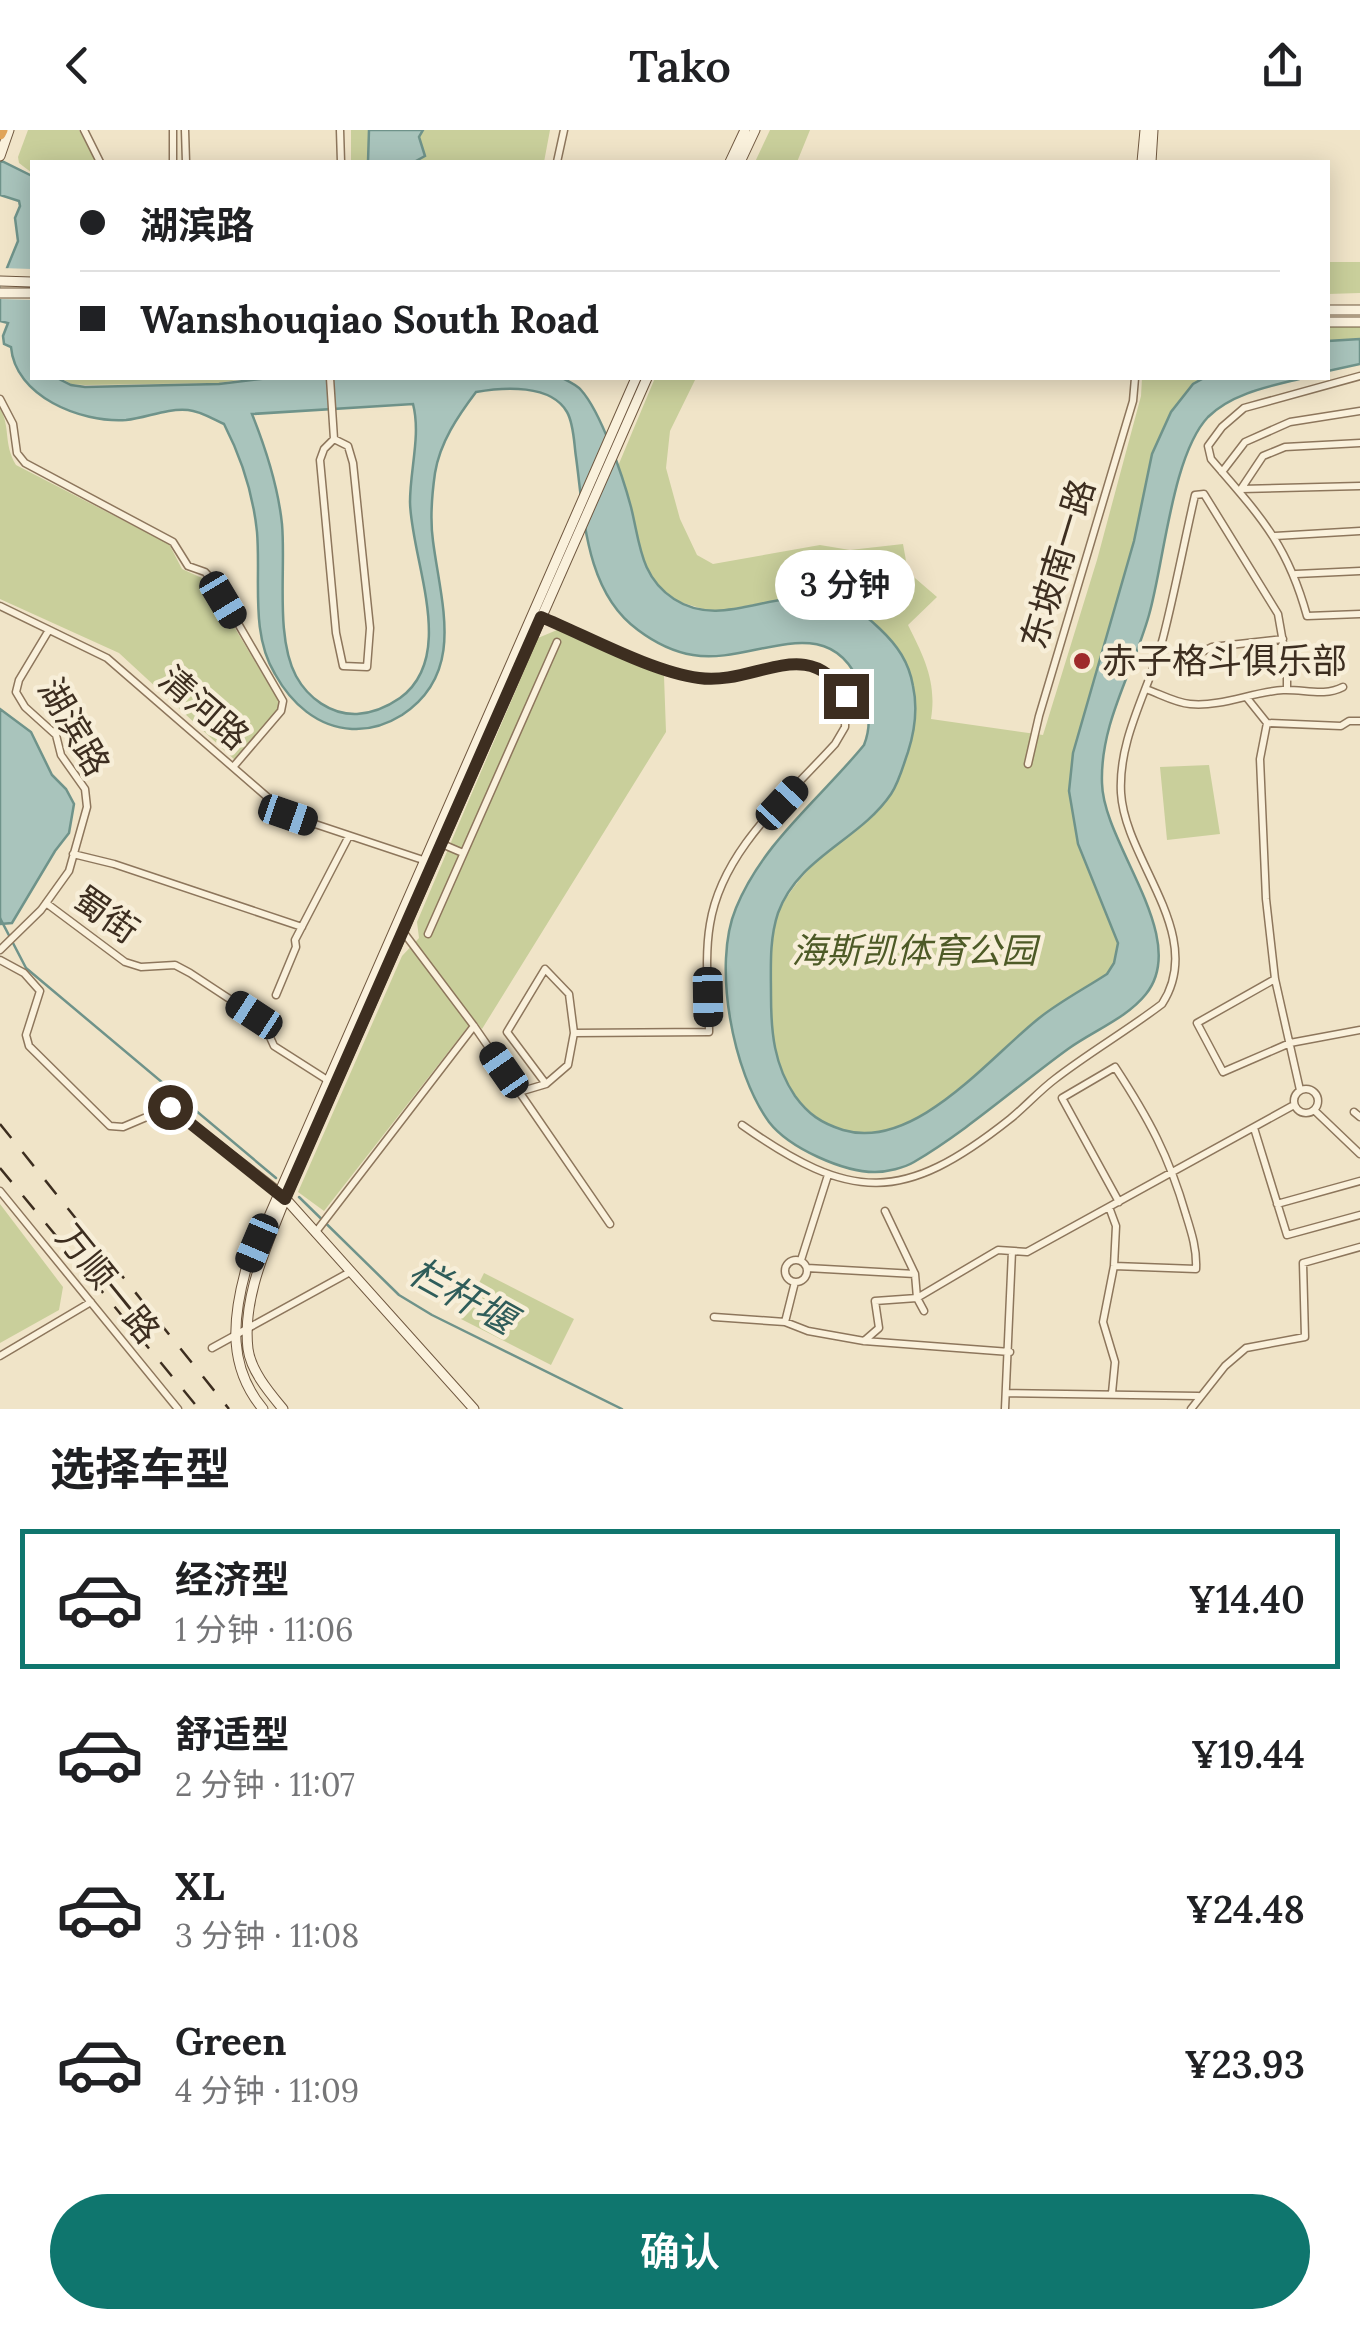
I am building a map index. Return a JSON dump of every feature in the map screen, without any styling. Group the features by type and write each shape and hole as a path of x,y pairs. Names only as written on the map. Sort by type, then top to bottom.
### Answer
{"street":[{"path":"84,130 99,160"},
{"path":"172,130 174,160"},
{"path":"185,130 186,160"},
{"path":"340,130 341,160"},
{"path":"557,160 564,130"},
{"path":"731,160 745,130"},
{"path":"741,160 755,130"},
{"path":"1142,160 1145,130"},
{"path":"1151,160 1153,130"},
{"path":"0,156 4,132"},
{"path":"0,281 30,282"},
{"path":"0,293 30,293"},
{"path":"1330,310 1360,310"},
{"path":"1330,322 1360,322"},
{"path":"1360,376 1244,408 1208,446 1211,459 1276,536 1296,574 1307,616 1360,614"},
{"path":"330,380 334,439"},
{"path":"263,1409 246,1388 235,1354 238,1300 246,1269 537,615 582,526 635,380"},
{"path":"428,862 440,844 575,516 645,380"},
{"name":"东坡南一路","path":"1028,764 1133,401 1135,380"},
{"path":"0,399 12,424 17,453 25,463 173,542 188,566 206,572 214,582 283,701 281,711 234,766"},
{"path":"1222,472 1245,442 1275,428 1360,410"},
{"path":"334,439 348,446 353,464 370,628 366,667 343,666 336,633 320,460 334,439"},
{"path":"1360,444 1285,447 1264,456 1241,489 1360,486"},
{"path":"742,1125 791,1159 828,1175 867,1184 896,1184 924,1173 1009,1120 1055,1078 1162,1004 1172,988 1176,970 1170,929 1120,795 1125,739 1162,639 1195,496 1204,494 1278,614 1287,690"},
{"path":"1276,536 1360,531"},
{"path":"1296,574 1360,571"},
{"name":"清河路","path":"0,606 107,658 288,815 428,862"},
{"path":"537,615 669,670 700,678 728,678 791,663 807,664 826,671 846,696 845,728 835,744 755,832 734,859 721,889 710,923 709,1032 574,1033"},
{"name":"湖滨路","path":"0,950 46,903 69,871 86,806 85,788 62,755 56,735 25,708 16,692 49,630"},
{"path":"1202,652 1212,646 1283,639"},
{"path":"428,934 557,642"},
{"path":"1146,689 1190,704 1287,690 1332,693 1344,686"},
{"path":"1247,698 1267,723 1341,726 1360,721"},
{"path":"1267,723 1260,759 1266,898 1276,979 1300,1090"},
{"path":"276,995 302,927 349,836"},
{"path":"440,844 463,854"},
{"path":"74,854 302,927"},
{"name":"蜀街","path":"46,903 125,962 141,966 175,965 206,984 254,1015 265,1026 274,1046 331,1083"},
{"path":"399,928 474,1026 610,1224"},
{"path":"0,960 24,973 40,991 26,1035 29,1046 105,1123 123,1127 170,1107 282,1195 474,1409"},
{"path":"519,1092 546,1084 568,1065 574,1033 569,994 545,968 507,1032 546,1084"},
{"path":"1276,979 1197,1023 1222,1072 1290,1043 1360,1030"},
{"path":"314,1233 474,1026"},
{"path":"1114,1266 1196,1269 1197,1252 1174,1172 1152,1124 1115,1068 1062,1098 1119,1202"},
{"path":"1300,1090 1316,1094 1318,1104 1314,1110 1304,1114 1294,1105 1300,1090"},
{"path":"864,1341 879,1328 875,1302 916,1298 998,1250 1027,1252 1294,1105"},
{"path":"1314,1110 1360,1154"},
{"path":"1254,1128 1287,1236 1360,1214"},
{"path":"800,1260 828,1175"},
{"path":"1277,1204 1360,1181"},
{"name":"万顺一路","path":"0,1191 178,1409"},
{"path":"282,1195 257,1272 248,1350 258,1376 282,1409"},
{"path":"1109,1207 1116,1226 1114,1266 1103,1322 1115,1362 1112,1392"},
{"path":"885,1211 916,1274 916,1298 924,1311"},
{"path":"1191,1409 1225,1366 1246,1348 1305,1337 1303,1263 1360,1246"},
{"path":"1005,1409 1012,1251"},
{"path":"800,1260 807,1268 916,1274"},
{"path":"800,1260 790,1261 784,1270 788,1280 805,1278 807,1268"},
{"path":"212,1348 350,1272"},
{"path":"786,1322 795,1282"},
{"path":"0,1356 91,1302"},
{"path":"714,1317 786,1322 808,1331 864,1341 1010,1352"},
{"path":"1006,1393 1199,1396"}],"green space":[{"path":"28,130 79,130 95,160 30,160 30,171 19,163"},
{"path":"351,130 550,130 544,160 351,160"},
{"path":"770,130 810,130 798,160 756,160"},
{"path":"1330,262 1360,262 1360,293 1330,294"},
{"path":"1360,325 1360,339 1330,341 1330,326"},
{"path":"64,380 238,380 219,383 71,384"},
{"name":"海斯凯体育公园","path":"654,380 695,380 670,431 666,468 680,519 697,555 713,564 820,545 850,550 903,544 908,572 937,597 908,625 931,681 931,719 1043,735 1097,560 1141,396 1142,380 1200,380 1193,384 1152,454 1134,541 1069,792 1078,844 1118,943 1114,963 1107,974 1037,1020 950,1098 911,1122 869,1134 828,1124 810,1112 784,1078 771,1035 772,943 781,907 819,859 892,793 848,606 798,596 713,612 677,601 648,574 618,466"},
{"path":"0,408 16,465 169,544 182,569 202,578 212,590 278,700 278,710 236,761 119,653 0,599"},
{"path":"557,630 664,676 666,732 482,1029 474,1019 324,1211 298,1192 402,956 419,938 417,922 538,638"},
{"path":"1209,765 1220,834 1167,840 1160,767"},
{"path":"0,1204 63,1287 59,1310 0,1343"},
{"path":"484,1273 574,1319 551,1365 461,1319"}],"water":[{"path":"369,130 423,130 419,137 425,156 418,160 368,160"},
{"path":"0,160 30,175 30,380 61,380 85,387 252,380 566,380 589,400 604,429 627,494 643,558 654,580 674,599 698,609 722,610 798,597 825,598 852,608 892,641 909,669 915,703 912,736 899,779 878,810 800,877 778,913 772,944 772,1022 782,1072 805,1108 843,1130 870,1133 922,1115 973,1078 1046,1013 1107,974 1114,963 1118,943 1078,844 1069,791 1073,753 1134,541 1152,454 1171,412 1200,380 1296,380 1228,402 1208,417 1196,434 1177,483 1149,615 1106,739 1102,783 1106,807 1152,919 1158,946 1157,971 1146,994 954,1136 905,1166 875,1172 848,1168 790,1141 769,1122 756,1101 736,1048 726,988 729,932 736,908 761,862 864,745 868,709 847,662 830,649 809,643 716,656 693,655 664,646 638,630 620,614 597,574 585,527 567,412 560,403 539,392 487,390 476,392 456,420 435,473 432,533 444,636 435,679 422,698 384,724 352,729 316,718 289,695 267,658 259,623 253,504 224,424 188,410 126,420 89,417 53,403 24,380 11,347 4,344 8,323 0,321 0,285 18,241 15,218 19,201 0,195","holes":["413,404 416,440 410,502 427,606 426,658 417,680 400,698 369,712 338,712 307,691 290,660 283,622 280,510 271,468 252,414"]},
{"path":"1360,339 1360,364 1330,371 1330,341"},
{"path":"0,709 31,732 52,775 74,804 69,833 12,923 0,924"}],"pier":[{"path":"1,268 30,269 30,300 0,299"}],"waterway":[{"name":"栏杆堰","path":"0,918 26,968 276,1178"},
{"name":"栏杆堰","path":"299,1197 399,1295 622,1409"}],"railway":[{"path":"0,1124 229,1409"},
{"path":"0,1168 199,1409"}],"place":[{"name":"赤子格斗俱乐部","path":"1082,661"}],"route":[{"path":"170,1107 285,1199 541,617 669,670 700,678 728,678 791,663 807,664 826,671 846,696"}]}
